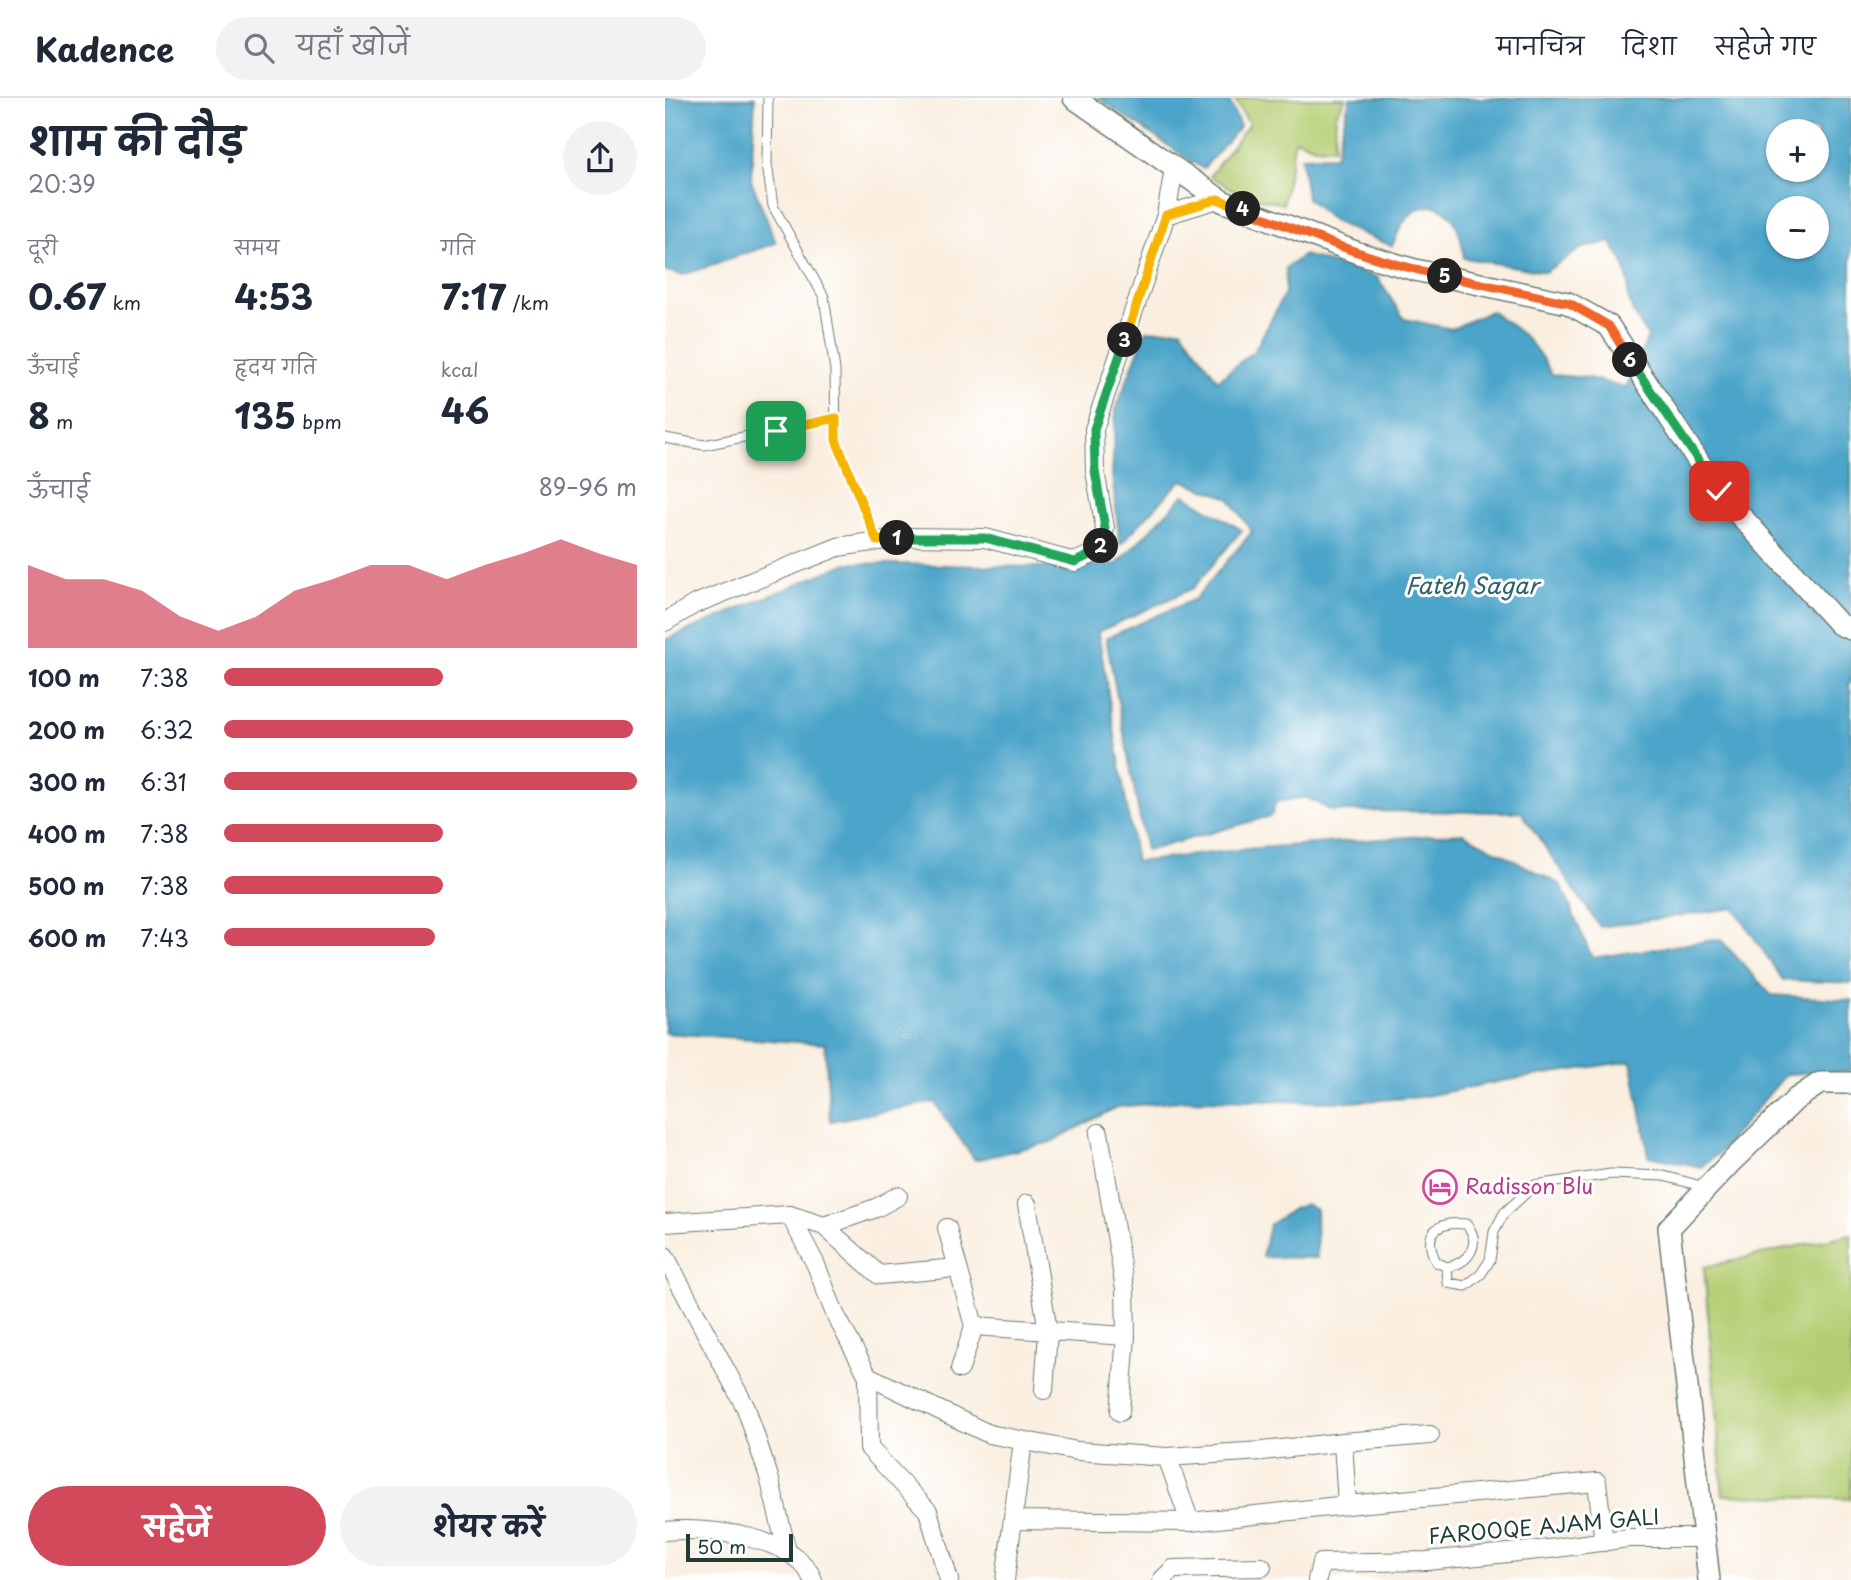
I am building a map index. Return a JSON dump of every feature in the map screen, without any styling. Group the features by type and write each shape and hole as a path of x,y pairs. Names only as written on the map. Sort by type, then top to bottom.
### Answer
{"street":[{"path":"1074,98 1218,199 1359,253 1415,270 1569,303 1609,326 1719,491 1839,624 1851,629"},
{"path":"665,622 695,604 838,547 906,537 985,538 1075,562 1101,550 1105,528 1095,471 1094,429 1166,215 1174,169"},
{"path":"1166,215 1218,199"},
{"path":"1709,1580 1669,1228 1796,1099 1820,1083 1851,1083"},
{"path":"1099,1133 1125,1289 1126,1336 1120,1412"},
{"path":"824,1226 876,1208 898,1196"},
{"path":"1027,1204 1048,1331 1044,1390"},
{"path":"790,1215 816,1265 835,1314 868,1376 869,1448 928,1511 949,1580"},
{"path":"665,1223 790,1215 824,1226 879,1275 957,1268"},
{"path":"947,1228 974,1326 960,1369"},
{"path":"665,1256 746,1408 769,1477 787,1551"},
{"path":"974,1326 1126,1336"},
{"path":"868,1376 989,1434 1077,1451 1167,1457 1430,1436"},
{"path":"1005,1580 1023,1441"},
{"path":"1343,1442 1347,1505"},
{"path":"1167,1457 1189,1522"},
{"path":"1013,1520 1189,1522 1597,1482 1604,1542"},
{"path":"665,1531 731,1532 787,1551 810,1572 813,1580"},
{"name":"FAROOQE AJAM GALI","path":"1317,1580 1321,1563 1388,1562 1549,1549 1628,1538 1704,1538"},
{"path":"1163,1580 1173,1569 1262,1567"}],"lane":[{"path":"768,98 767,164 773,206 824,297 835,370 836,440 877,541"},
{"path":"665,438 705,445 836,418"},
{"path":"1447,1267 1448,1283 1465,1286 1481,1274 1490,1260 1494,1232 1503,1213 1535,1185 1611,1174 1664,1176 1707,1188"},
{"path":"1451,1222 1466,1224 1472,1231 1470,1255 1460,1264 1447,1267 1436,1262 1429,1248 1431,1235 1438,1227 1451,1222"}],"green space":[{"path":"1234,98 1346,98 1336,115 1334,148 1315,147 1295,139 1283,204 1243,195 1210,176 1249,124"},
{"path":"1851,1234 1851,1499 1723,1495 1704,1267"}],"water":[{"path":"665,98 755,98 751,180 776,243 683,275 665,271"},
{"path":"1098,98 1228,98 1240,126 1203,169"},
{"name":"Fateh Sagar","path":"1350,98 1851,98 1851,683 1848,684 1851,693 1851,983 1783,980 1734,908 1600,927 1521,812 1332,811 1306,797 1276,802 1271,816 1146,851 1106,638 1195,599 1252,532 1229,498 1181,480 1120,545 1112,475 1116,409 1146,331 1181,329 1218,380 1255,350 1285,293 1286,268 1304,255 1377,277 1404,319 1452,329 1491,311 1526,338 1552,375 1589,378 1625,388 1648,337 1633,312 1628,297 1628,280 1623,261 1610,242 1582,248 1545,272 1464,258 1460,234 1453,219 1448,213 1433,206 1416,209 1402,224 1392,246 1334,222 1307,198 1301,157 1335,156"},
{"path":"1184,495 1242,530 1193,588 1098,632 1136,862 1245,849 1463,833 1561,885 1592,958 1720,939 1771,995 1851,1000 1851,1071 1786,1074 1721,1151 1701,1167 1649,1156 1631,1061 1421,1097 1349,1102 1190,1100 1117,1107 1051,1142 975,1160 934,1102 830,1121 825,1044 665,1033 665,640 847,563 1034,567 1117,564"},
{"path":"1306,1204 1316,1210 1317,1258 1262,1257 1269,1225"}],"place":[{"name":"Radisson Blu","path":"1440,1187"}],"route":[{"path":"776,431 836,418 836,440 877,541 906,537 985,538 1075,562 1101,550 1105,528 1095,471 1094,429 1166,215 1218,199 1359,253 1415,270 1569,303 1609,326 1719,491"}]}
